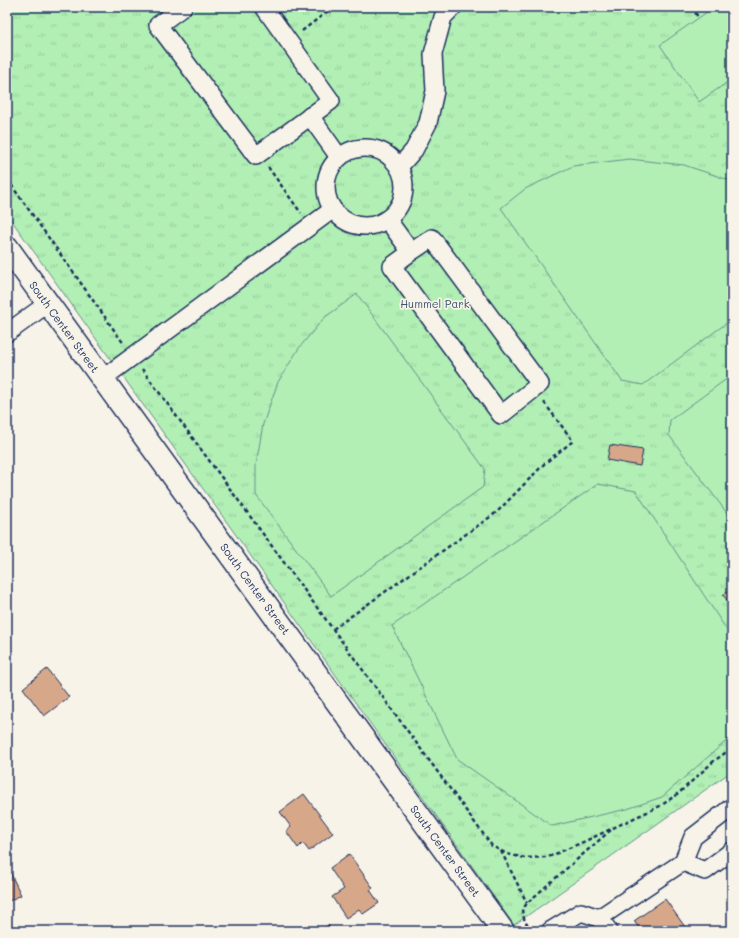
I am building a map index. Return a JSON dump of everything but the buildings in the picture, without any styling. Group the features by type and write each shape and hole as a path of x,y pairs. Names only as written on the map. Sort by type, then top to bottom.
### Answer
{"main road":[{"name":"South Center Street","path":"7,247 503,931"}],"lane":[{"path":"183,7 158,25 256,156 331,101 264,7"},
{"path":"399,167 414,150 428,123 434,91 432,54 442,17 453,7"},
{"path":"310,116 339,157"},
{"path":"368,148 380,151 390,157 399,167 404,179 404,192 400,205 392,216 380,223 367,227 354,225 342,219 332,210 327,198 325,186 328,173 334,162 339,157 355,149 368,148"},
{"path":"102,379 332,210"},
{"path":"387,219 411,252"},
{"path":"432,238 540,384 501,415 392,266 411,252 432,238"},
{"path":"7,333 47,304"},
{"path":"550,931 581,912 604,924 683,862 693,836 732,808"},
{"path":"683,862 705,871 732,851"}],"path":[{"path":"288,40 333,7"},
{"path":"691,7 699,18"},
{"path":"258,154 304,217"},
{"path":"7,179 133,356 492,846 506,854 525,858 548,856 581,843 662,805 680,792 714,761 732,748"},
{"path":"333,629 497,512 545,463 573,441 534,388"},
{"path":"533,931 525,922 522,912 527,903 615,827"},
{"path":"501,851 527,903"}],"green space":[{"name":"Hummel Park","path":"7,7 732,7 732,771 514,925 7,214"},
{"path":"714,7 732,7 732,79 699,102 660,45"},
{"path":"629,159 684,165 732,181 732,319 643,385 622,381 501,208 525,189 573,166"},
{"path":"357,294 485,469 483,487 331,596 256,495 256,465 263,424 278,382 299,348 324,318"},
{"path":"732,375 732,520 669,435 670,420"},
{"path":"598,484 636,491 732,638 732,736 662,797 627,809 552,826 457,759 392,626"}]}
